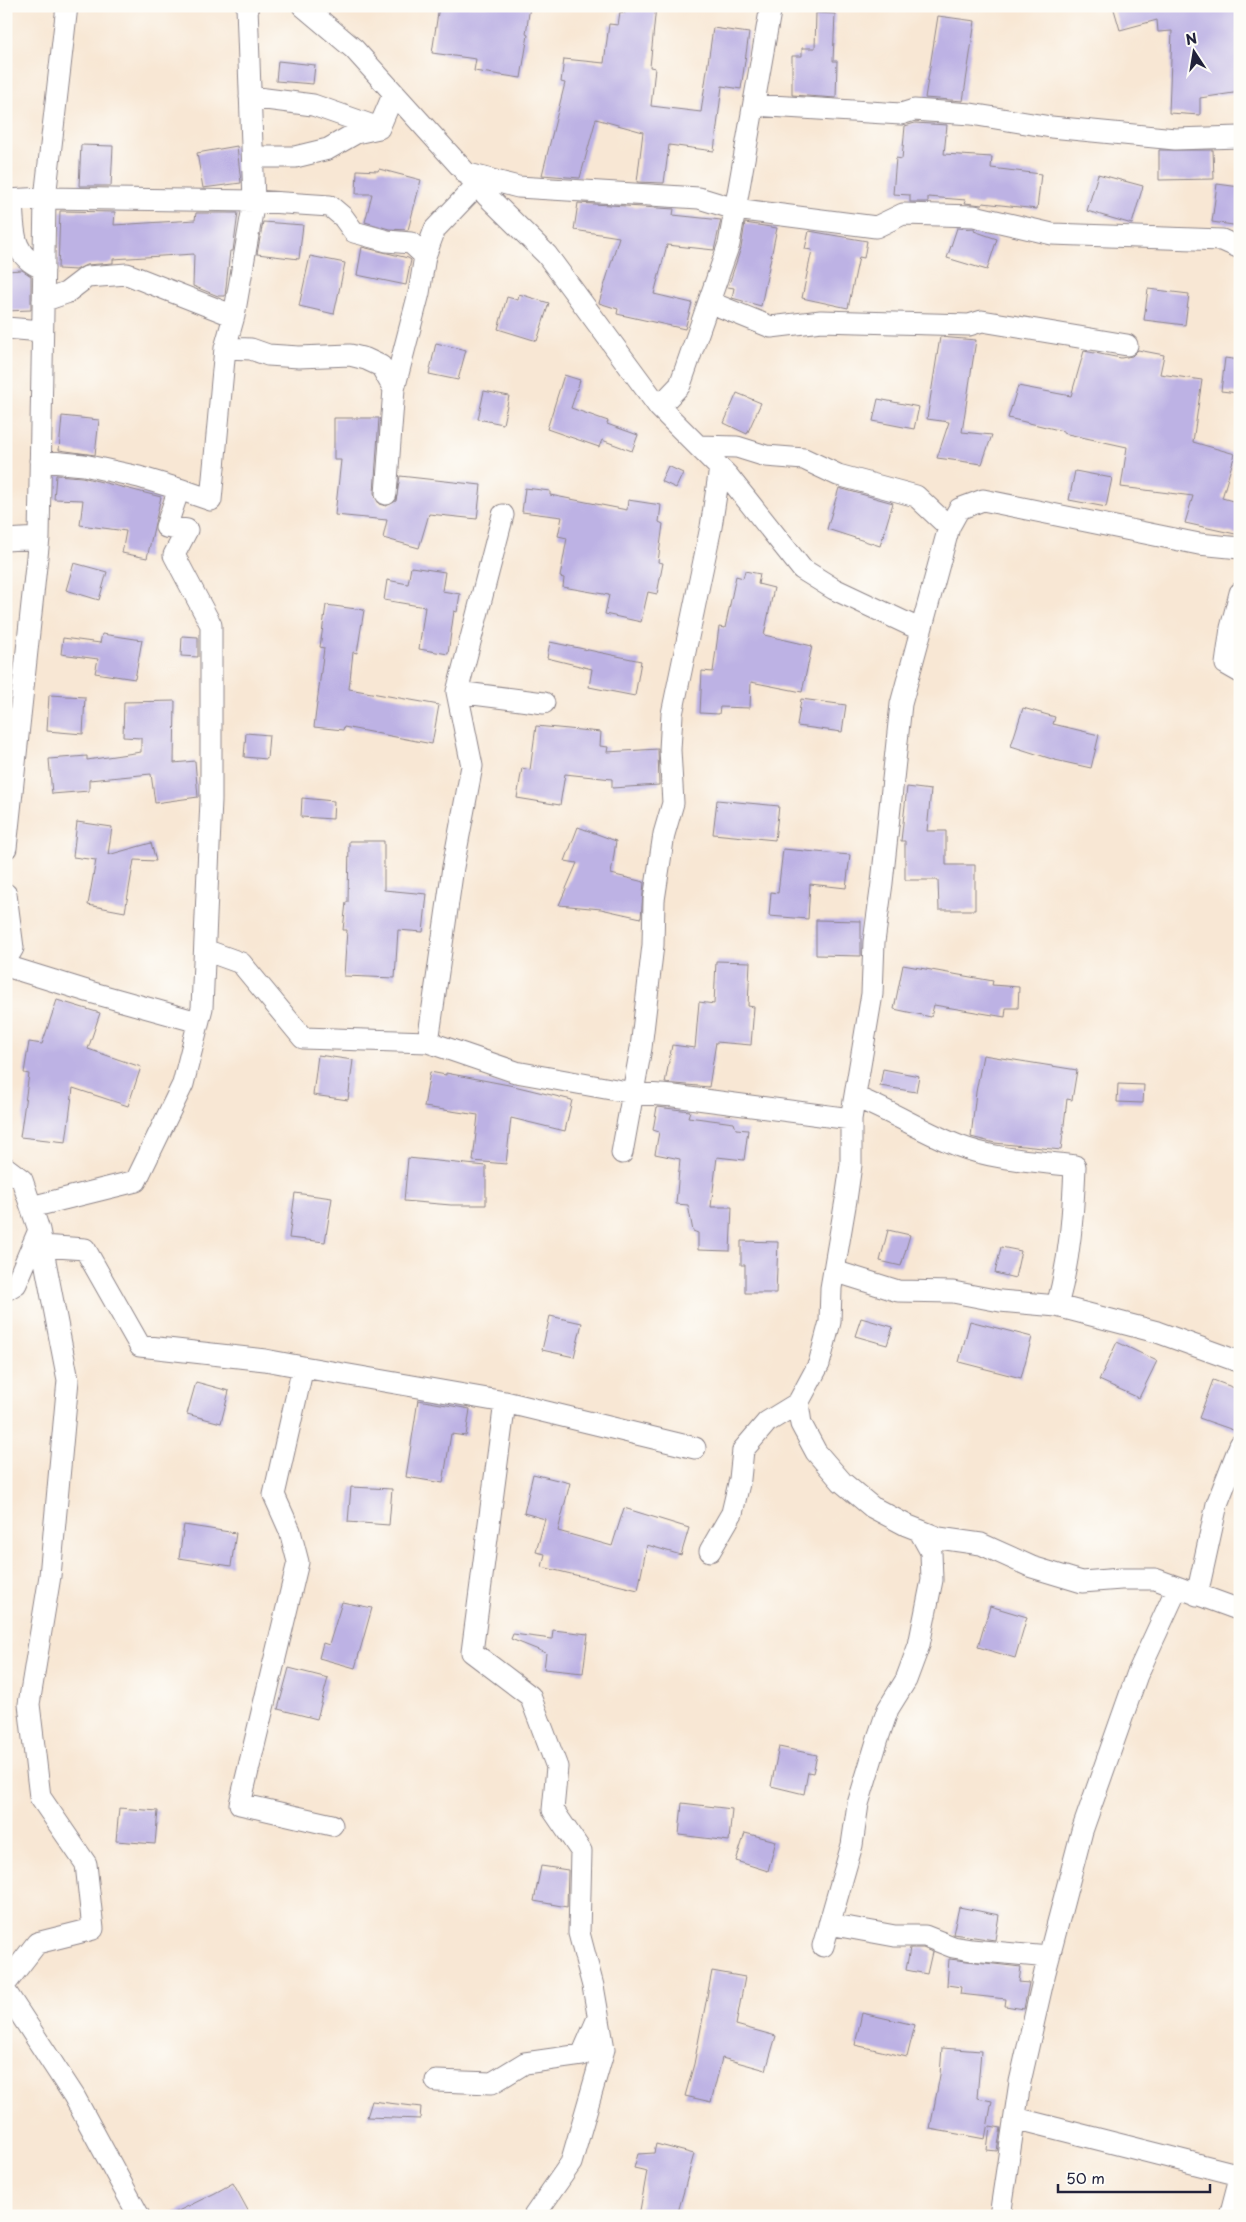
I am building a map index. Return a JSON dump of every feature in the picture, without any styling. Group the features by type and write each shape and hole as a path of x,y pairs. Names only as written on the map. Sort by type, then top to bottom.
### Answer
{"street":[{"path":"6,848 39,538 45,198 67,6"},
{"path":"40,461 84,464 139,477 211,500 225,348 234,316 254,201 248,6"},
{"path":"303,6 354,50 471,179 548,255 660,407 720,468 766,521 802,569 834,589 921,630"},
{"path":"660,407 680,385 729,244 771,6"},
{"path":"379,128 394,93"},
{"path":"250,98 313,105 379,128"},
{"path":"754,105 901,114 914,110 971,114 1051,127 1175,139 1240,137"},
{"path":"253,157 295,157 328,149 356,133 379,128"},
{"path":"471,179 518,187 699,198 735,209 876,227 903,214 974,216 1052,234 1234,243"},
{"path":"386,494 394,389 419,293 425,256 435,229 471,179"},
{"path":"44,269 31,264 18,250 9,200 45,198 254,201 330,206 343,216 354,232 387,241 411,243 425,256"},
{"path":"43,300 66,293 87,277 127,274 234,316"},
{"path":"709,302 771,327 821,321 969,325 982,320 1127,345"},
{"path":"6,328 42,331"},
{"path":"225,348 251,348 268,355 299,357 350,356 366,359 381,366 394,389"},
{"path":"698,446 737,447 766,456 804,459 838,475 916,496 949,527"},
{"path":"622,1153 633,1093 653,945 654,900 664,834 673,803 670,750 672,714 711,527 720,468"},
{"path":"31,1207 136,1181 183,1084 202,1008 211,800 211,625 174,555 187,530 166,527 179,489"},
{"path":"710,1551 732,1513 740,1479 743,1450 767,1422 798,1403 819,1364 830,1322 831,1288 851,1165 851,1120 872,994 874,942 901,704 949,527 959,509 983,500 1199,544 1240,548"},
{"path":"428,1042 454,867 472,766 457,692 503,515"},
{"path":"6,540 39,538"},
{"path":"1240,593 1231,628 1226,664 1240,672"},
{"path":"457,692 544,703"},
{"path":"6,894 13,948 6,960"},
{"path":"204,950 241,963 303,1038 428,1042 516,1072 633,1093 674,1096 851,1120"},
{"path":"6,966 198,1022"},
{"path":"855,1097 887,1110 960,1146 995,1156 1075,1166 1071,1244 1066,1272 1056,1306"},
{"path":"6,1168 22,1180 41,1238 68,1380 50,1576 29,1704 40,1797 86,1864 93,1929 37,1943 6,1983"},
{"path":"6,1290 16,1284 41,1238"},
{"path":"41,1238 85,1249 140,1346 264,1360 506,1402 695,1448"},
{"path":"834,1271 898,1291 952,1292 1000,1301 1056,1306 1157,1332 1240,1362"},
{"path":"303,1367 274,1495 290,1531 298,1562 240,1804 332,1826"},
{"path":"506,1402 472,1652 530,1696 558,1767 553,1810 581,1851 579,1933 593,1986 604,2049 571,2163 534,2216"},
{"path":"798,1403 800,1424 816,1452 842,1482 872,1507 919,1530 939,1538 981,1544 1032,1567 1082,1582 1155,1579 1240,1610"},
{"path":"1197,1595 1217,1504 1240,1445"},
{"path":"823,1946 852,1845 858,1804 878,1738 888,1709 906,1680 919,1645 932,1580 931,1552 919,1530"},
{"path":"1000,2216 1020,2082 1049,1957 1082,1832 1137,1675 1177,1588"},
{"path":"829,1924 896,1936 926,1936 953,1946 971,1950 1049,1957"},
{"path":"6,1992 74,2096 139,2216"},
{"path":"436,2081 492,2083 525,2063 582,2055 598,2018"},
{"path":"1015,2118 1240,2176 1230,2216"}],"building":[{"path":"439,6 530,6 526,34 528,35 521,78 474,71 476,59 432,53"},
{"path":"626,6 656,6 650,67 655,68 651,106 701,112 713,28 749,33 741,89 722,86 714,151 669,145 664,183 637,182 643,132 596,119 580,178 542,175 565,83 561,82 564,59 604,63 609,24 618,25 620,12 625,13"},
{"path":"1113,6 1240,6 1240,92 1200,98 1200,115 1169,113 1172,31 1158,32 1157,20 1120,30"},
{"path":"816,13 835,14 833,61 837,61 836,98 792,95 792,56 802,56 802,48 815,48"},
{"path":"938,16 975,21 963,101 925,98"},
{"path":"278,61 315,65 313,84 276,81"},
{"path":"915,123 947,125 944,154 992,157 991,168 1041,174 1037,209 983,203 982,205 965,203 966,200 928,197 928,202 910,202 910,195 893,194 896,158 902,159 905,126"},
{"path":"81,145 113,146 111,186 79,186"},
{"path":"237,146 241,183 203,188 197,153"},
{"path":"1159,150 1213,150 1214,179 1159,180"},
{"path":"379,169 421,180 408,230 389,229 365,222 372,194 356,194 357,170 378,171"},
{"path":"1098,174 1143,186 1132,224 1087,211"},
{"path":"1217,184 1240,187 1240,226 1212,222"},
{"path":"578,203 674,209 673,215 721,220 714,250 667,245 654,294 692,303 685,329 617,314 618,309 599,303 619,237 574,230"},
{"path":"60,211 115,212 114,225 195,220 196,213 238,213 233,251 230,251 225,296 218,296 193,286 194,254 113,259 113,263 86,265 76,270 58,269"},
{"path":"263,222 303,225 299,259 257,254"},
{"path":"745,223 777,228 761,306 732,298 734,288 728,287 741,248"},
{"path":"957,228 975,229 974,231 997,239 987,270 947,258"},
{"path":"809,231 867,241 864,258 859,257 848,308 802,298 812,250 805,249"},
{"path":"362,247 411,260 406,285 357,275"},
{"path":"310,256 345,263 334,314 299,306"},
{"path":"22,270 31,276 31,310 6,311 6,271"},
{"path":"1148,289 1189,294 1185,325 1144,320"},
{"path":"519,294 549,303 537,341 498,329 507,297 518,300"},
{"path":"940,337 976,340 962,432 992,435 982,464 937,458 949,422 927,419"},
{"path":"436,343 466,350 458,380 429,374"},
{"path":"1138,350 1164,355 1160,374 1202,380 1193,442 1235,454 1222,498 1240,503 1240,535 1185,523 1193,496 1121,487 1127,447 1063,433 1063,431 1008,418 1018,386 1071,396 1084,351 1121,358 1132,356"},
{"path":"1225,358 1240,360 1238,393 1221,391"},
{"path":"564,375 580,380 571,408 608,421 607,424 638,435 632,451 602,440 599,447 547,429"},
{"path":"484,391 509,396 503,424 478,419"},
{"path":"737,393 761,403 747,434 724,423"},
{"path":"878,399 919,407 914,429 873,421"},
{"path":"62,416 99,420 95,455 59,450"},
{"path":"334,418 379,418 374,493 379,504 386,506 396,501 400,476 481,485 477,519 429,514 419,548 383,538 387,520 335,515 341,460 334,460"},
{"path":"668,466 683,473 676,488 661,481"},
{"path":"1075,471 1112,478 1106,507 1069,500"},
{"path":"56,475 82,477 161,497 147,558 122,553 126,531 80,525 83,500 54,499"},
{"path":"525,488 550,491 550,495 627,510 628,500 661,505 659,522 663,524 658,562 663,563 657,594 648,592 641,622 605,614 609,595 563,587 564,578 560,577 567,538 558,536 562,517 522,512"},
{"path":"839,488 893,503 880,546 827,529"},
{"path":"74,563 107,572 99,600 66,590"},
{"path":"411,567 445,572 442,591 460,594 457,612 454,611 448,654 419,649 425,607 384,600 387,580 408,584"},
{"path":"745,571 760,574 758,584 774,588 764,635 812,646 802,692 751,682 750,708 720,707 719,714 700,713 702,671 713,672 719,627 725,628 736,576 743,578"},
{"path":"326,605 364,610 357,653 353,652 349,689 439,705 432,744 344,727 343,730 314,727 324,648 320,647"},
{"path":"102,634 142,640 135,679 95,673 98,659 61,654 63,638 100,643"},
{"path":"182,636 198,637 198,657 181,656"},
{"path":"550,642 641,661 635,696 589,687 592,669 547,658"},
{"path":"49,695 85,697 83,734 47,731"},
{"path":"801,699 846,705 842,732 797,726"},
{"path":"175,701 174,763 195,761 198,797 155,803 151,774 89,780 89,791 52,794 49,759 87,756 87,760 141,752 141,738 123,737 124,702"},
{"path":"1023,708 1055,717 1053,724 1099,735 1091,768 1055,760 1011,746"},
{"path":"536,726 601,732 600,746 608,747 607,752 658,749 659,785 612,788 612,779 565,774 560,805 517,798 522,768 530,770"},
{"path":"246,733 269,735 267,759 244,757"},
{"path":"907,787 931,790 927,831 946,831 946,865 975,865 975,910 939,910 938,880 905,880 905,841 901,841"},
{"path":"302,798 334,801 333,819 301,817"},
{"path":"717,800 779,806 775,840 713,834"},
{"path":"77,822 112,827 108,855 151,843 156,861 134,860 125,912 88,905 96,860 73,857"},
{"path":"578,827 616,841 611,874 644,882 641,918 601,909 559,905 577,863 565,861"},
{"path":"349,841 384,841 384,890 427,894 423,932 398,930 395,978 344,976 347,930 343,930 346,902 348,902"},
{"path":"783,849 850,855 846,888 810,884 808,919 769,916 771,892 778,893"},
{"path":"816,920 861,921 861,956 816,955"},
{"path":"716,961 750,962 748,1006 754,1007 751,1045 716,1042 709,1087 665,1083 672,1045 695,1048 699,1002 714,1004"},
{"path":"903,965 993,981 992,985 1019,987 1018,1008 1006,1008 1005,1017 934,1005 931,1017 894,1009"},
{"path":"57,1000 100,1013 88,1049 141,1067 128,1106 73,1088 66,1142 20,1137 29,1074 24,1073 29,1042 42,1044"},
{"path":"318,1055 353,1060 348,1100 313,1095"},
{"path":"983,1055 1077,1070 1072,1100 1067,1099 1061,1150 995,1143 971,1137 976,1092"},
{"path":"883,1069 919,1076 916,1092 880,1086"},
{"path":"430,1072 446,1075 446,1073 514,1086 572,1100 565,1131 511,1118 506,1164 473,1161 478,1115 424,1107"},
{"path":"1118,1084 1144,1085 1143,1103 1117,1102"},
{"path":"657,1107 690,1111 688,1117 734,1123 736,1129 748,1130 744,1160 717,1157 711,1207 732,1207 730,1251 698,1250 698,1233 693,1231 688,1205 676,1204 680,1159 655,1154 659,1132 653,1130"},
{"path":"408,1158 486,1166 486,1205 451,1205 404,1201"},
{"path":"295,1193 332,1198 325,1242 289,1238"},
{"path":"888,1230 910,1235 901,1266 880,1261"},
{"path":"741,1241 778,1242 776,1293 745,1293 745,1265 741,1265"},
{"path":"1001,1247 1021,1251 1015,1278 995,1273"},
{"path":"550,1316 582,1323 574,1357 542,1350"},
{"path":"861,1318 893,1327 887,1345 855,1336"},
{"path":"970,1321 1032,1337 1021,1378 959,1362"},
{"path":"1117,1342 1157,1361 1139,1398 1099,1380"},
{"path":"1213,1380 1240,1390 1240,1420 1236,1431 1199,1418"},
{"path":"196,1382 229,1391 221,1423 187,1414"},
{"path":"418,1400 470,1409 466,1436 451,1434 443,1483 406,1477"},
{"path":"533,1474 570,1483 558,1531 612,1546 624,1508 689,1528 681,1555 647,1545 638,1590 542,1567 545,1554 536,1552 545,1519 524,1513"},
{"path":"351,1487 392,1489 389,1525 348,1522"},
{"path":"184,1525 236,1533 231,1566 179,1558"},
{"path":"342,1602 372,1608 355,1668 319,1658 323,1643 329,1645"},
{"path":"990,1606 1027,1617 1015,1658 978,1647"},
{"path":"553,1630 588,1634 583,1673 544,1669 546,1653 511,1639 513,1634 552,1639"},
{"path":"289,1668 328,1678 317,1719 278,1709"},
{"path":"779,1747 817,1755 813,1773 808,1772 804,1794 771,1786"},
{"path":"682,1803 732,1809 729,1841 679,1835"},
{"path":"119,1808 158,1811 155,1844 116,1841"},
{"path":"745,1833 776,1841 768,1871 736,1861"},
{"path":"541,1866 568,1870 567,1907 534,1901"},
{"path":"959,1907 999,1915 995,1940 953,1934"},
{"path":"910,1948 923,1948 932,1952 927,1974 906,1970"},
{"path":"949,1959 1021,1967 1019,1982 1029,1983 1024,2009 1005,2006 1006,1999 960,1994 961,1987 947,1985"},
{"path":"712,1971 745,1977 736,2025 776,2036 766,2070 722,2058 711,2102 685,2096 694,2064"},
{"path":"862,2013 915,2025 907,2057 855,2045"},
{"path":"942,2048 981,2051 977,2098 992,2101 985,2139 930,2129 940,2075"},
{"path":"372,2101 421,2107 420,2119 367,2117"},
{"path":"990,2126 1001,2128 997,2151 987,2150"},
{"path":"656,2144 694,2154 677,2216 639,2216 647,2171 634,2168 638,2154 654,2153"},
{"path":"233,2183 251,2216 168,2216 215,2193"}]}
